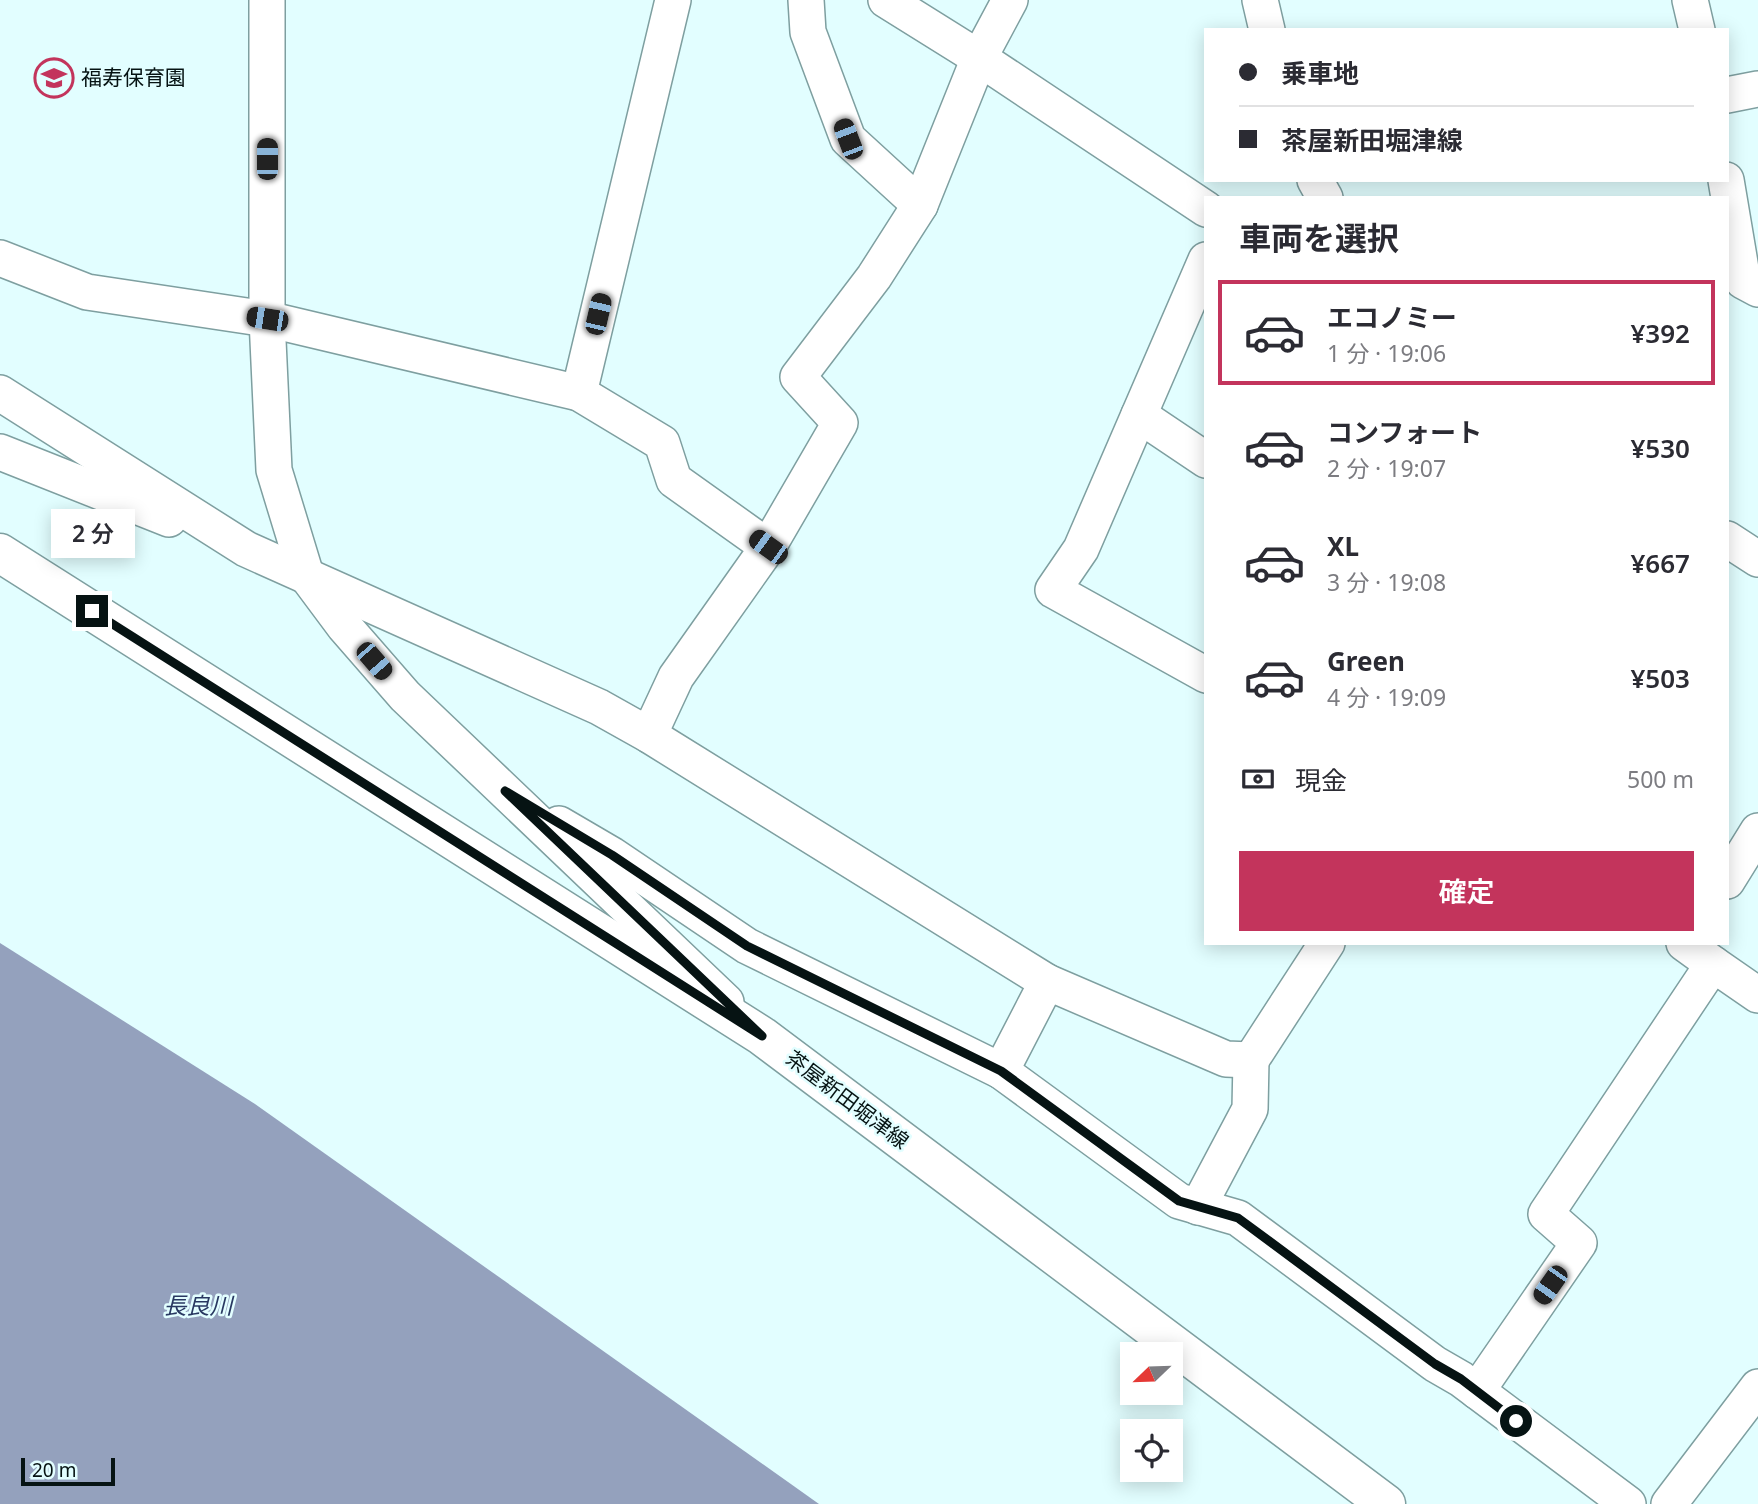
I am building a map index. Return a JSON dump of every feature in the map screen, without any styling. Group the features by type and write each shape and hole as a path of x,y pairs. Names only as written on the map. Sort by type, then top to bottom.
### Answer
{"main road":[{"name":"茶屋新田堀津線","path":"0,553 762,1036 1386,1504"}],"street":[{"path":"267,0 267,319 274,470 306,575 344,626 405,696 762,1036"},
{"path":"579,393 673,0"},
{"path":"806,0 808,32 848,139 920,205"},
{"path":"886,0 979,58 1204,208"},
{"path":"649,735 676,677 768,547 840,423 799,377 874,276 920,205 979,58 1010,0"},
{"path":"1260,0 1267,28"},
{"path":"1690,0 1697,28"},
{"path":"1729,96 1758,89"},
{"path":"1726,182 1747,288"},
{"path":"0,258 87,292 267,319 579,393 662,443 674,480 768,547"},
{"path":"1204,265 1081,549 1053,590 1204,674"},
{"path":"0,393 246,549"},
{"path":"1139,415 1204,459"},
{"path":"0,452 246,549 599,707 649,735 1047,982 1226,1059 1251,1060"},
{"path":"1729,540 1758,558"},
{"path":"505,791 612,855 747,946 1001,1071 1179,1201 1238,1218 1628,1504"},
{"path":"1729,878 1758,831"},
{"path":"1198,1206 1250,1109 1251,1060 1326,945"},
{"path":"1477,1391 1579,1243 1546,1214 1693,949 1758,995"},
{"path":"1001,1071 1047,982"},
{"path":"1670,1504 1758,1387"}],"water":[{"name":"長良川","path":"0,943 255,1104 819,1504 0,1504"}],"place":[{"name":"福寿保育園","path":"54,78"}],"route":[{"path":"92,611 762,1036 505,791 612,855 747,946 1001,1071 1179,1201 1238,1218 1516,1421"}]}
